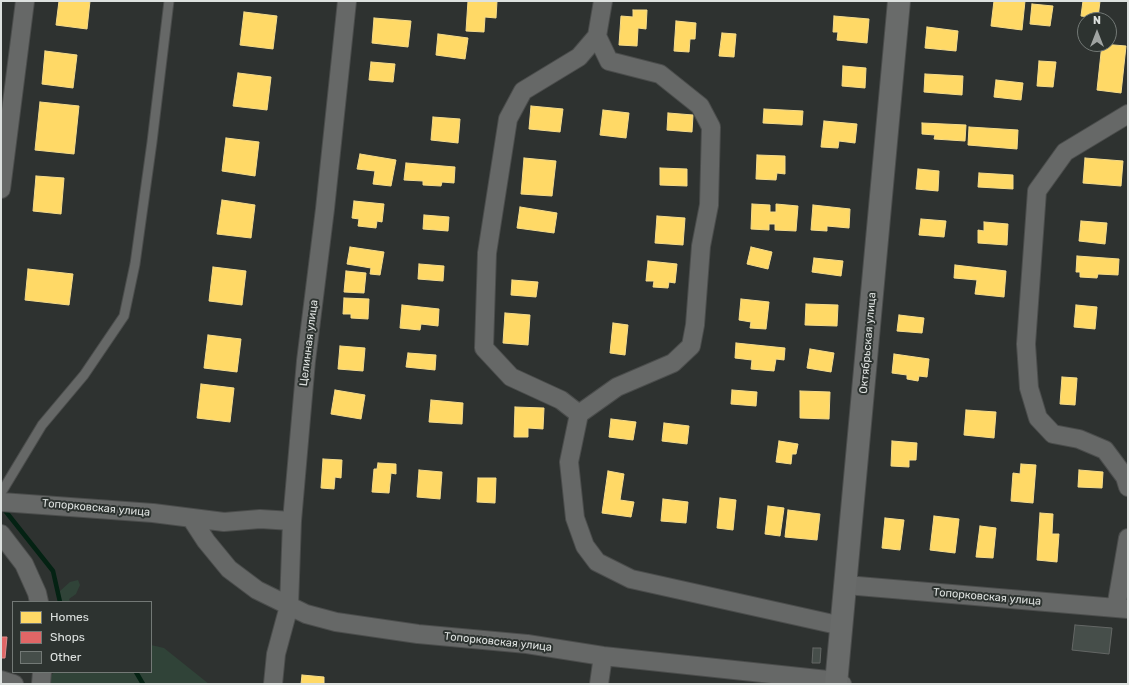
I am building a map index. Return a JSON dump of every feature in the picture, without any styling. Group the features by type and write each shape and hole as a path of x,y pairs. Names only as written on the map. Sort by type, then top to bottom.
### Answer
{"street":[{"path":"1,189 25,1"},
{"name":"Целинная улица","path":"273,684 276,654 289,606 292,521 306,361 325,209 347,1"},
{"path":"579,414 561,400 511,377 484,348 487,252 508,119 523,92 579,57 597,36 603,1"},
{"name":"Октябрьская улица","path":"838,683 899,1"},
{"path":"597,36 609,61 660,74 700,106 711,127 710,205 701,246 691,346 673,363 617,387 579,414 569,462 575,518 585,546 597,562 631,579 842,626"},
{"path":"1128,114 1065,152 1038,191 1026,344 1029,388 1038,418 1053,434 1079,439 1105,450 1125,477 1128,487"},
{"name":"Топорковская улица","path":"1,502 64,505 224,522 260,519 292,521"},
{"name":"Топорковская улица","path":"191,518 206,541 230,569 257,590 306,614 336,622 418,634 527,644 603,656 838,683"},
{"path":"1,534 24,564 37,593 39,601"},
{"path":"1122,608 1128,538"},
{"name":"Топорковская улица","path":"846,585 1122,608"},
{"path":"600,684 603,656"},
{"path":"41,684 42,673"},
{"path":"1,680 14,684"}],"lane":[{"path":"1,493 42,425 84,375 124,316 134,264 152,142 168,1"}],"green space":[{"path":"78,580 80,585 76,594 69,599 70,601 57,601 60,591 70,582"},
{"path":"152,645 164,648 209,684 51,684 50,677 53,673 152,673"}],"building: Homes":[{"path":"59,1 90,1 87,29 56,25"},
{"path":"468,1 497,1 496,18 485,17 484,32 466,31"},
{"path":"994,1 1025,1 1022,30 991,26"},
{"path":"1083,1 1100,1 1099,12 1082,12"},
{"path":"1032,4 1053,6 1050,26 1030,24"},
{"path":"633,10 647,10 646,29 638,28 637,46 619,45 621,16 633,17"},
{"path":"244,12 277,16 273,49 240,45"},
{"path":"834,16 869,19 867,43 837,40 838,32 833,32"},
{"path":"374,18 411,21 408,47 372,43"},
{"path":"676,21 696,23 695,39 690,39 689,52 674,51"},
{"path":"927,27 958,31 956,51 925,48"},
{"path":"722,33 736,34 734,57 719,56"},
{"path":"438,34 468,38 465,59 436,55"},
{"path":"1117,45 1126,46 1121,93 1097,90 1101,52 1117,52"},
{"path":"45,51 77,55 73,88 42,84"},
{"path":"1039,61 1056,62 1053,87 1037,86"},
{"path":"371,62 395,64 393,82 369,80"},
{"path":"843,66 866,68 865,88 842,86"},
{"path":"238,73 271,77 267,110 233,106"},
{"path":"925,74 963,76 962,95 924,92"},
{"path":"996,80 1023,83 1021,100 994,97"},
{"path":"40,102 79,106 74,154 35,150"},
{"path":"531,106 563,109 560,132 529,129"},
{"path":"764,109 803,111 802,125 763,123"},
{"path":"603,110 629,113 626,138 600,135"},
{"path":"668,113 693,115 692,132 667,130"},
{"path":"433,117 460,119 458,143 431,140"},
{"path":"824,121 857,124 855,143 839,141 838,148 821,147"},
{"path":"922,123 966,125 965,141 934,139 935,135 922,134"},
{"path":"969,127 1018,130 1017,149 968,145"},
{"path":"226,138 259,142 255,176 222,171"},
{"path":"360,154 396,160 391,186 373,184 375,171 357,169"},
{"path":"757,155 785,156 785,174 777,173 776,180 756,179"},
{"path":"524,158 556,161 552,196 521,194"},
{"path":"1085,158 1123,161 1121,186 1083,183"},
{"path":"406,163 455,167 454,183 442,182 441,186 423,185 423,181 404,180"},
{"path":"660,168 687,169 687,186 660,185"},
{"path":"918,169 939,171 938,191 916,189"},
{"path":"979,173 1013,175 1013,189 978,187"},
{"path":"36,176 64,178 61,214 33,211"},
{"path":"222,200 255,205 251,238 217,234"},
{"path":"354,201 384,204 382,222 377,221 376,228 358,226 359,219 352,218"},
{"path":"752,204 770,205 770,212 776,212 776,204 798,206 796,231 775,230 775,224 769,224 769,230 751,229"},
{"path":"813,205 850,209 849,228 827,226 827,231 811,230"},
{"path":"520,207 557,213 554,233 517,228"},
{"path":"424,215 449,217 448,231 423,229"},
{"path":"657,216 685,218 683,245 655,243"},
{"path":"921,219 946,221 944,237 919,235"},
{"path":"1081,221 1107,223 1105,244 1079,241"},
{"path":"984,222 1008,224 1007,245 978,243 978,230 984,231"},
{"path":"350,247 384,252 380,275 370,274 371,268 347,264"},
{"path":"751,247 772,252 768,269 747,264"},
{"path":"1077,256 1119,259 1118,275 1098,274 1097,278 1080,277 1080,272 1076,272"},
{"path":"814,258 843,261 841,276 812,272"},
{"path":"648,261 677,264 675,283 669,282 668,288 653,287 654,281 646,281"},
{"path":"419,264 444,266 443,281 418,279"},
{"path":"955,265 1006,271 1004,297 975,294 977,280 954,278"},
{"path":"213,267 246,271 242,305 209,301"},
{"path":"28,269 73,274 69,305 25,300"},
{"path":"346,271 366,273 364,293 344,292"},
{"path":"512,280 538,282 536,297 511,295"},
{"path":"344,298 369,299 368,319 351,318 351,314 343,314"},
{"path":"741,299 769,302 766,329 750,328 751,322 739,320"},
{"path":"806,304 838,305 837,326 805,325"},
{"path":"402,305 439,309 438,326 421,324 420,330 400,328"},
{"path":"1076,305 1097,307 1095,329 1074,327"},
{"path":"505,313 530,315 528,345 503,343"},
{"path":"899,315 924,318 922,333 897,331"},
{"path":"613,323 628,325 625,355 610,353"},
{"path":"208,335 241,339 237,372 204,368"},
{"path":"736,343 785,348 784,360 776,359 774,371 751,369 752,360 735,358"},
{"path":"340,346 365,348 363,371 338,369"},
{"path":"810,349 834,353 831,372 807,368"},
{"path":"408,353 436,355 435,370 406,367"},
{"path":"894,354 929,359 927,377 919,376 918,381 907,379 907,375 892,373"},
{"path":"1062,377 1077,378 1075,405 1060,404"},
{"path":"201,384 234,388 230,422 197,418"},
{"path":"335,390 365,395 361,419 331,414"},
{"path":"732,390 757,392 756,406 731,404"},
{"path":"800,391 830,392 829,419 800,418"},
{"path":"431,400 463,403 462,424 429,422"},
{"path":"515,407 544,408 543,429 528,428 528,437 514,437"},
{"path":"966,410 996,412 994,438 964,435"},
{"path":"611,419 636,422 633,440 609,437"},
{"path":"664,423 689,426 687,444 662,441"},
{"path":"779,441 798,444 796,454 792,454 791,464 776,462"},
{"path":"892,441 917,443 916,460 909,460 909,467 891,466"},
{"path":"323,459 342,460 341,478 335,477 334,489 321,488"},
{"path":"378,463 396,464 396,474 391,473 389,493 372,492 374,469 377,469"},
{"path":"1021,464 1036,465 1033,503 1011,501 1013,473 1020,474"},
{"path":"419,470 442,472 440,499 417,497"},
{"path":"1079,470 1103,472 1102,488 1078,487"},
{"path":"608,471 624,474 620,500 634,502 631,517 602,513"},
{"path":"478,478 496,478 495,503 477,502"},
{"path":"720,498 736,500 733,530 717,528"},
{"path":"663,499 688,502 686,523 661,521"},
{"path":"768,506 784,508 780,536 765,534"},
{"path":"788,510 820,514 817,540 785,537"},
{"path":"1040,513 1053,514 1052,534 1059,534 1057,562 1037,560"},
{"path":"934,516 959,519 955,553 930,550"},
{"path":"885,518 904,520 900,550 882,548"},
{"path":"980,526 996,528 993,558 976,557"},
{"path":"302,675 324,677 324,684 301,684"}],"building: Shops":[{"path":"1,637 7,637 5,658 1,658"}],"building: Other":[{"path":"1075,625 1112,628 1109,654 1072,650"},
{"path":"813,648 821,648 820,663 812,663"}],"waterway":[{"path":"3,508 53,571 60,601"},
{"path":"137,673 143,684"}]}
